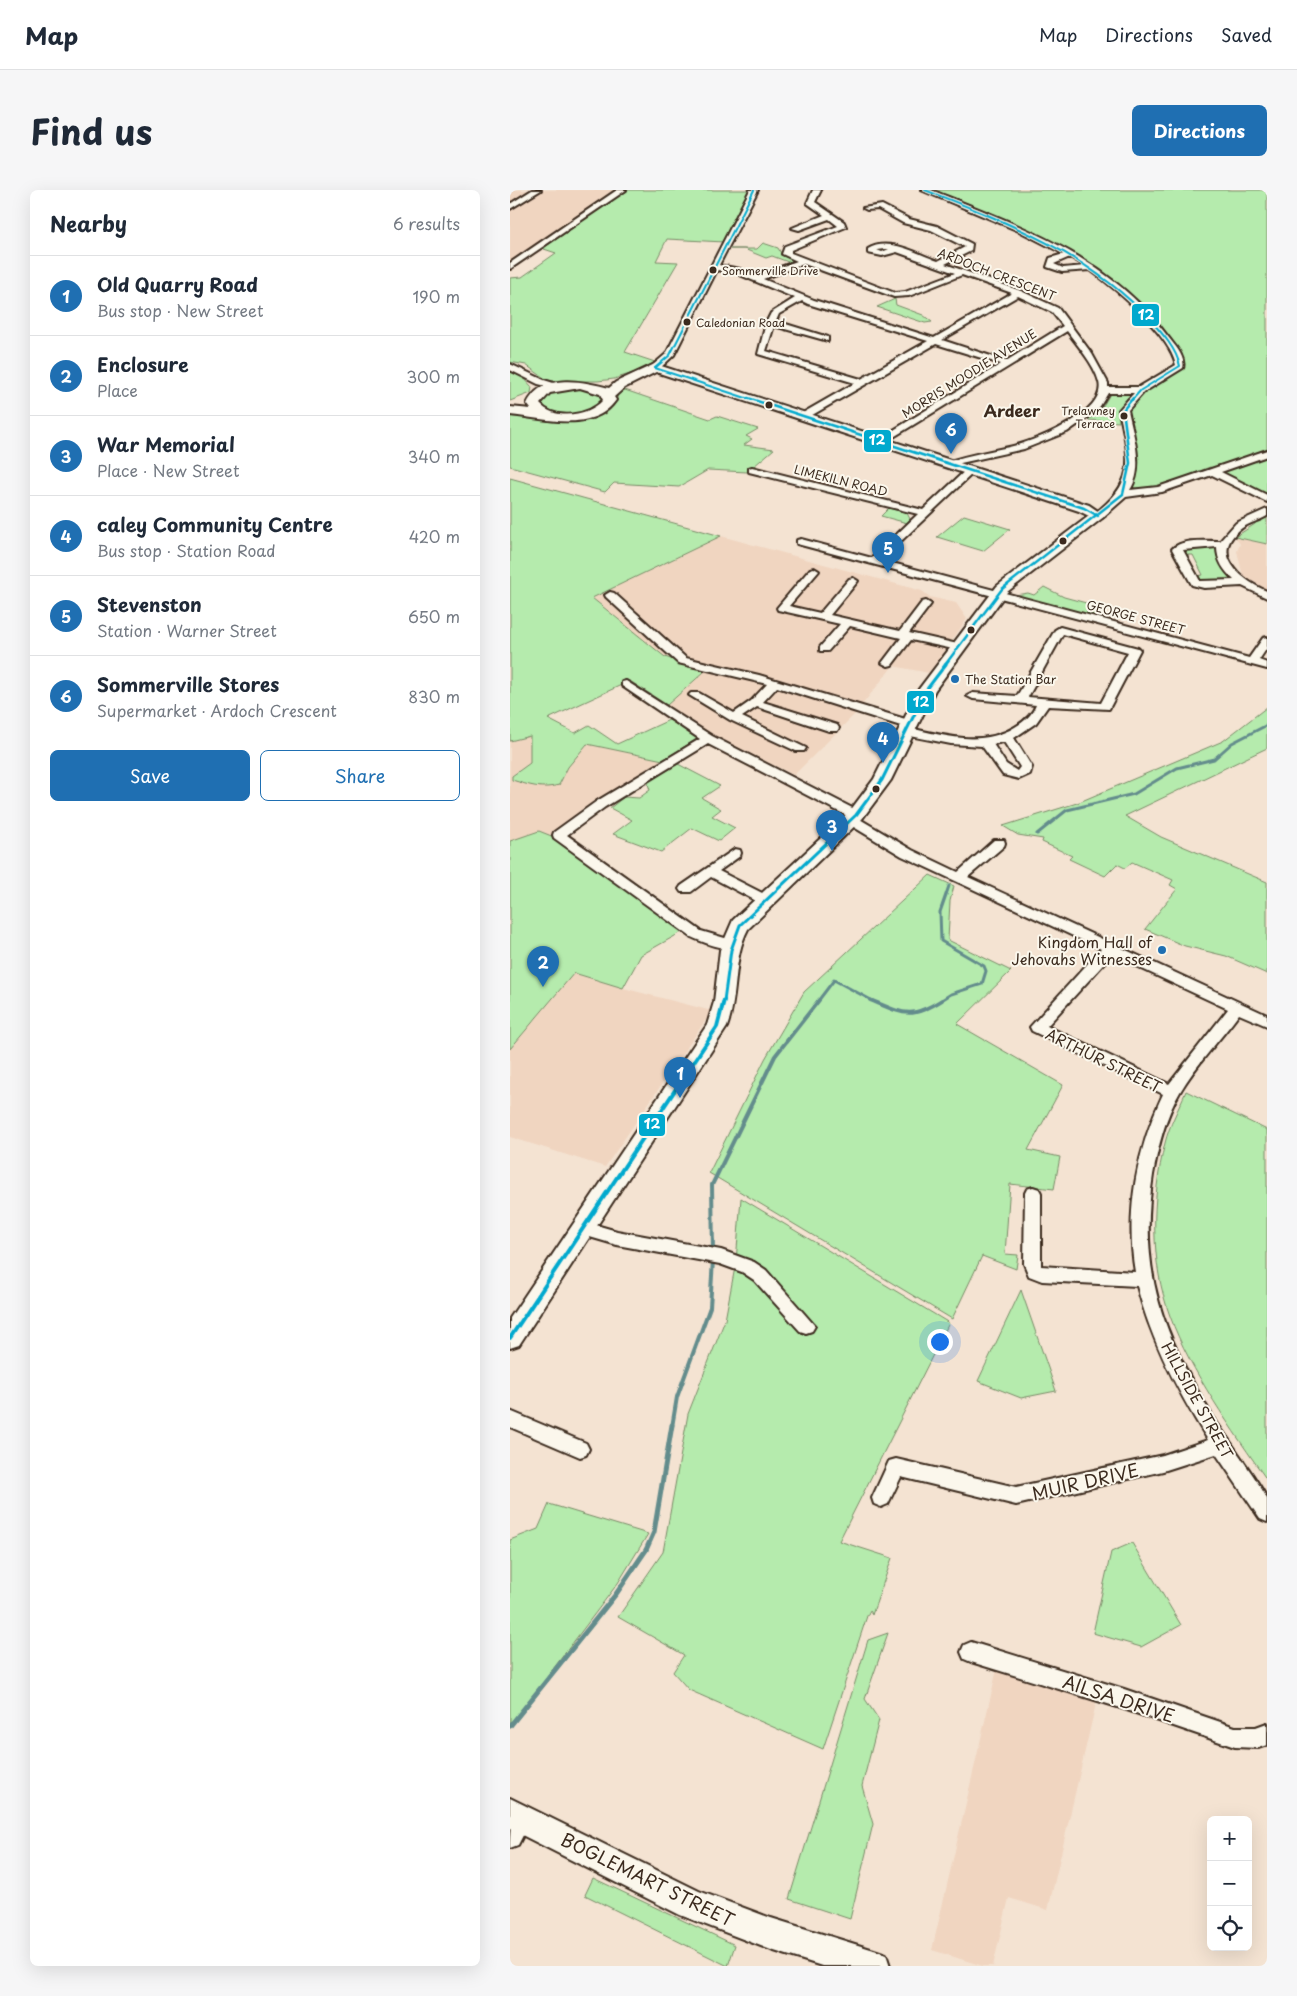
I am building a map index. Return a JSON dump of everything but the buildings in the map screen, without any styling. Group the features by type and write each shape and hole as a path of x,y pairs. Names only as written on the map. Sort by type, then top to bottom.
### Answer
{"main road":[{"path":"510,1338 719,1022 730,944 745,918 853,818 882,780 927,689 993,599 1098,516 1084,508 655,368 632,378 609,395"},
{"path":"510,404 537,396 559,386 590,385 632,378"},
{"path":"510,411 565,418 590,414 607,405 610,400 609,395 605,391 590,385"},
{"path":"537,396 533,404 543,414"},
{"name":"BOGLEMART STREET","path":"514,1822 691,1904 764,1932 874,1966"}],"street":[{"path":"510,207 537,190"},
{"path":"510,267 622,190"},
{"path":"655,368 670,355 754,190"},
{"path":"817,190 811,202 842,227 785,251 786,254 894,295 906,294 962,272"},
{"path":"925,190 1040,237 1090,268 1144,310 1180,361 1180,366 1177,369 1141,390 1124,410 1131,467 1130,477 1123,494 1098,516"},
{"path":"867,208 882,206 906,221 934,228 969,246 968,249 938,264"},
{"path":"796,228 829,216"},
{"name":"ARDOCH CRESCENT","path":"897,249 1018,293 1055,310 1069,326 1104,383 1104,390"},
{"path":"1070,255 1053,260 1050,265 1062,270 1090,268"},
{"path":"756,279 804,261"},
{"path":"715,268 734,270 802,298 931,341 1008,364"},
{"path":"804,416 931,341 1018,293"},
{"path":"802,298 778,310 770,323 760,349 762,353 861,382"},
{"path":"770,323 780,324 825,340"},
{"name":"MORRIS MOODIE AVENUE","path":"882,441 1069,326"},
{"path":"510,367 548,385 559,386"},
{"path":"530,377 536,383 537,396"},
{"path":"950,464 959,460 1021,447 1064,430 1094,408 1104,390 1141,390"},
{"path":"1123,494 1160,490 1267,453"},
{"name":"LIMEKILN ROAD","path":"752,470 924,513"},
{"path":"874,561 970,470"},
{"path":"1214,472 1267,499"},
{"path":"1267,512 1237,526 1227,535 1223,544 1225,564 1243,582 1267,595"},
{"name":"GEORGE STREET","path":"801,542 874,561 993,599 1267,666"},
{"path":"1223,544 1185,545 1178,546 1177,549 1196,583 1204,585 1243,582"},
{"path":"814,572 782,608 958,646"},
{"path":"823,617 853,581"},
{"path":"610,595 682,661 775,684 907,728 986,742 1007,737 1030,722 1039,712 1043,702"},
{"path":"888,663 926,604"},
{"path":"824,649 847,623"},
{"path":"973,696 1043,702 1105,706 1134,650 1060,630 1021,700"},
{"path":"1252,662 1267,640"},
{"path":"626,684 708,739 853,818 907,853 1110,949 1267,1020"},
{"path":"734,718 755,703 775,684"},
{"path":"695,694 734,718 800,748"},
{"path":"755,703 833,728"},
{"path":"986,742 1006,772 1015,776 1022,775 1026,771 1026,767 1007,737"},
{"path":"708,739 602,804 559,835 696,934 730,944"},
{"path":"959,878 999,843"},
{"path":"686,889 735,853"},
{"path":"710,872 765,900"},
{"name":"ARTHUR STREET","path":"1110,949 1037,1027 1172,1092"},
{"name":"HILLSIDE STREET","path":"1238,1007 1172,1092 1154,1137 1145,1176 1140,1224 1140,1254 1144,1278 1155,1316 1172,1359 1219,1445 1267,1513"},
{"path":"1033,1193 1032,1264 1035,1271 1042,1274 1144,1278"},
{"path":"582,1228 617,1238 714,1256 748,1267 760,1275 806,1326"},
{"path":"510,1420 580,1449"},
{"name":"MUIR DRIVE","path":"881,1498 896,1467 1016,1496 1163,1464 1219,1445"},
{"name":"AILSA DRIVE","path":"971,1652 1124,1699 1235,1737 1258,1738 1267,1733"}],"shaded area":[{"path":"510,190 618,190 510,264"},
{"path":"721,536 922,591 930,597 956,603 967,619 929,673 893,666 854,715 794,775 714,736 667,705 705,671 665,657 592,598"},
{"path":"1235,537 1267,544 1267,591 1243,576 1237,551 1240,544"},
{"path":"530,735 530,763 512,776 559,785 568,767 587,744 663,760 606,796 552,837 539,831 510,841 510,741"},
{"path":"574,973 712,1011 605,1167 510,1137 510,1049"},
{"path":"997,1669 1097,1699 1048,1910 1009,1898 993,1966 983,1966 932,1950"}],"green space":[{"path":"627,190 750,190 724,242 667,239 656,261 678,262 625,352 655,362 639,371 614,379 555,381 547,380 526,365 510,362 510,278 522,277 556,253 544,249"},
{"path":"930,190 1267,190 1267,495 1210,467 1160,486 1149,488 1132,487 1128,409 1148,390 1185,368 1180,355 1167,335 1145,308 1119,285 1090,265 1027,231"},
{"path":"763,243 778,248 782,255 794,261 791,263 772,256 766,258 744,249 757,249"},
{"path":"895,299 896,305 923,315 932,322 925,323 877,307"},
{"path":"510,372 523,377 532,387 531,393 510,401"},
{"path":"572,386 599,391 604,400 594,409 570,415 561,415 547,411 539,403 545,394"},
{"path":"622,389 710,419 717,416 758,429 746,436 752,439 744,445 774,449 747,472 708,470 679,487 614,483 605,492 510,466 510,415 573,421 589,419 603,415 613,406 618,393"},
{"path":"1123,391 1132,393 1121,406 1119,422 1088,420 1101,409 1110,394"},
{"path":"510,478 721,536 592,598 665,657 705,671 667,705 630,681 548,719 575,733 589,725 617,744 669,720 698,738 663,760 587,744 568,767 559,785 541,787 512,780 512,776 530,763 530,736 510,741"},
{"path":"889,508 907,513 910,519 907,523 881,516"},
{"path":"964,515 1010,529 983,551 937,537"},
{"path":"1267,515 1267,544 1235,537 1255,524 1256,520"},
{"path":"1187,547 1212,547 1216,549 1219,562 1232,579 1205,583 1197,579 1195,576 1203,575 1193,555 1185,555 1183,551"},
{"path":"1044,587 1064,597 1101,607 1093,616 1015,595 1028,593 1034,595"},
{"path":"1267,707 1267,748 1125,816 1161,837 1267,882 1267,974 1226,956 1185,946 1145,929 1177,889 1170,885 1173,880 1132,862 1125,868 1117,864 1105,876 1069,859 1072,856 1042,842 1043,839 1018,835 1003,826 1077,803 1223,741"},
{"path":"678,764 720,786 702,798 721,809 712,816 735,828 719,841 692,828 661,852 613,834 632,820 610,808 624,797 639,798 650,790 649,781"},
{"path":"539,831 554,837 682,932 641,955 623,988 574,973 510,1049 510,841"},
{"path":"930,875 954,886 950,901 948,940 1011,971 957,1024 1063,1085 1028,1150 1060,1157 1054,1189 1010,1184 1005,1254 1018,1255 1016,1269 982,1256 952,1319 709,1173 765,1059 804,992"},
{"path":"1186,1091 1267,1130 1267,1480 1213,1400 1189,1358 1170,1316 1163,1295 1156,1252 1155,1208 1157,1186 1167,1137"},
{"path":"741,1198 949,1323 839,1541 892,1558 872,1615 870,1610 867,1616 823,1749 689,1690 673,1672 684,1655 618,1617 663,1552 688,1414 725,1320 736,1262"},
{"path":"1021,1290 1056,1391 1021,1398 978,1381"},
{"path":"549,1504 648,1534 618,1583 510,1726 510,1540 538,1529"},
{"path":"1132,1543 1181,1625 1141,1647 1093,1633 1111,1552"},
{"path":"888,1633 865,1699 879,1720 862,1786 873,1824 850,1919 789,1899 868,1640"},
{"path":"593,1878 735,1945 728,1966 585,1895"}],"waterway":[{"path":"1037,834 1067,810 1134,794 1177,768 1214,759 1232,743 1267,725"},
{"path":"940,1001 951,994 982,984 986,971 984,966 941,941 940,912 949,886"},
{"path":"818,1001 834,980 873,1001"},
{"path":"713,1253 712,1185 775,1056 819,1000"},
{"path":"870,1000 891,1009 907,1013 922,1010 942,1000"},
{"path":"672,1427 677,1397 710,1307 713,1260"},
{"path":"510,1726 616,1594 646,1550 654,1532 672,1425"}],"transit line":[{"name":"12","path":"655,368 670,355 754,190"},
{"name":"12","path":"510,1338 717,1027 724,1002 731,950 740,925 856,815 882,780 927,689 1002,589 1123,494 1130,463 1123,410 1141,390 1180,366 1175,351 1136,304 1082,262 1021,230 925,190"},
{"name":"12","path":"655,368 1084,508 1098,516"}],"place":[{"name":"Sommerville Drive","path":"713,270"},
{"name":"Caledonian Road","path":"687,322"},
{"name":"Trelawney Terrace","path":"1124,416"},
{"name":"Sommerville Stores","path":"951,454"},
{"name":"Stevenston","path":"888,573"},
{"name":"The Station Bar","path":"955,679"},
{"name":"caley Community Centre","path":"883,763"},
{"name":"War Memorial","path":"832,851"},
{"name":"Kingdom Hall of Jehovahs Witnesses","path":"1162,950"},
{"name":"Enclosure","path":"543,987"},
{"name":"Old Quarry Road","path":"680,1098"}],"district":[{"name":"Ardeer","path":"1012,410"}]}
